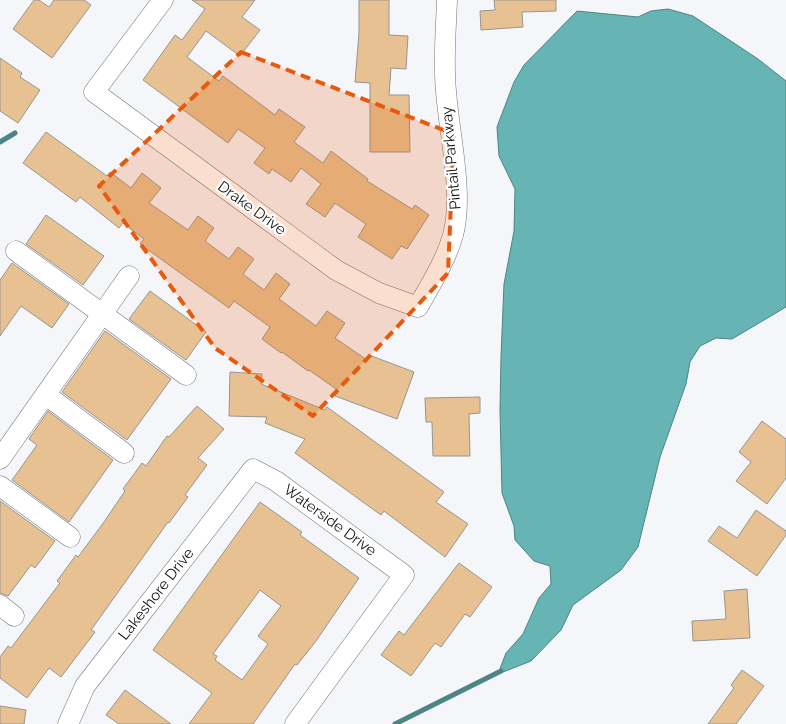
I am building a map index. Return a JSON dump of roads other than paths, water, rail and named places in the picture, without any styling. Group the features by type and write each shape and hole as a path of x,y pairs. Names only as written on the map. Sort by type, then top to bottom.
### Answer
{"street":[{"name":"Drake Drive","path":"163,0 94,92 336,270 379,293 418,307"},
{"name":"Pintail Parkway","path":"418,307 449,248 457,215 457,190 445,90 448,0"},
{"path":"16,251 186,375"},
{"path":"2,454 130,276"},
{"path":"46,395 124,454"},
{"name":"Waterside Drive","path":"253,469 276,481 404,575 295,724"},
{"name":"Lakeshore Drive","path":"68,724 86,686 253,469"},
{"path":"0,486 70,537"}],"water":[{"path":"668,9 693,16 758,59 786,81 786,307 732,339 716,338 700,346 690,362 686,384 660,457 638,547 621,570 573,605 561,630 531,661 498,674 506,653 523,634 539,598 551,584 550,566 534,561 515,540 514,526 502,493 500,410 504,284 514,231 515,189 499,156 497,127 514,82 524,65 577,11 638,17 651,11"}],"waterway":[{"path":"0,142 15,133"},
{"path":"395,724 501,671"}]}
